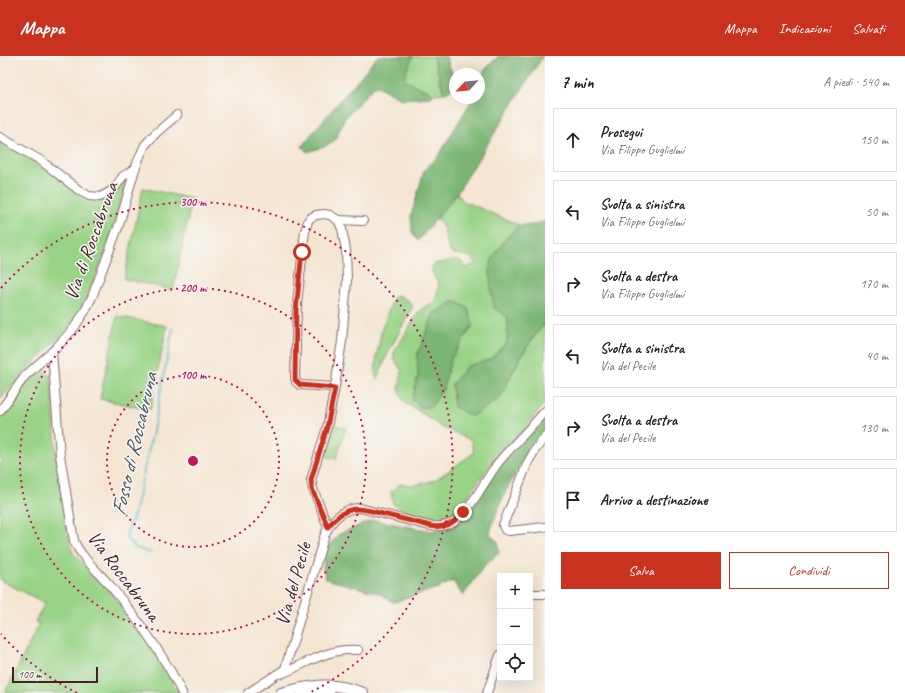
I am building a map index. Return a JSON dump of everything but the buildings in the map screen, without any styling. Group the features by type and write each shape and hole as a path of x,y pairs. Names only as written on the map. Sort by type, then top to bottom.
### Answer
{"main road":[{"path":"282,693 305,686 332,685 346,687 363,693"},
{"path":"282,693 329,693"}],"street":[{"name":"Via di Roccabruna","path":"0,411 25,376 52,352 81,318 92,297 119,225 135,168 142,151 150,140 177,115"},
{"path":"0,137 40,160 80,191 89,196 108,194 114,189 123,176 135,168"},
{"path":"335,388 298,384 295,378 298,291 306,226 310,218 322,214 330,215 338,220 363,221"},
{"path":"328,527 312,489 311,480 327,427 335,388 343,329 347,275 346,243 344,232 338,220"},
{"name":"Via Roccabruna","path":"52,352 60,459 75,544 78,550 110,585 143,628 166,663 182,693"},
{"name":"Via del Pecile","path":"248,693 285,669 324,537 328,527 340,514 357,508 434,526 444,526 451,523 465,510 497,463 545,411"},
{"path":"545,437 535,450 523,471 503,525 504,529 509,531 545,527"},
{"path":"533,594 545,594"},
{"path":"276,676 329,652 341,649 358,650"},
{"path":"487,693 497,664"}],"green space":[{"path":"378,56 413,56 404,77 406,81 434,94 431,97 401,99 378,86 373,87 345,118 335,140 324,147 307,152 302,146"},
{"path":"413,56 433,56 444,93 434,94 406,81 404,77"},
{"path":"433,56 446,56 450,68 449,91 444,93"},
{"path":"498,56 543,56 457,193 418,241 412,232 411,216 424,171 439,155 469,104 485,104 485,70"},
{"path":"0,140 38,163 91,199 126,178 126,181 109,243 83,306 68,329 0,399"},
{"path":"143,188 192,199 173,290 124,279"},
{"path":"457,193 463,201 519,225 503,241 508,317 507,343 489,360 467,366 452,384 454,407 499,399 525,350 545,323 545,402 525,428 492,463 456,512 444,521 424,519 393,504 391,492 400,484 416,485 435,480 474,453 471,440 441,427 404,402 399,390 402,371 394,359 394,352 420,310 435,301 439,285 432,272 433,264 455,260 461,261 466,268 475,264 471,257 451,253 447,244 444,229 437,218","holes":["473,325 451,359 443,389 414,389 418,376"]},
{"path":"545,221 545,323 534,336 518,361 499,399 472,416 454,407 452,384 467,366 489,360 507,343 508,318 494,308 490,280 491,263 499,248 519,225 535,225"},
{"path":"398,295 410,302 413,306 387,355 377,380 375,373 382,328 393,298"},
{"path":"455,301 468,308 473,325 451,358 443,389 432,406 421,408 412,400 418,376 417,356 434,313"},
{"path":"117,316 167,326 150,410 100,399"},
{"path":"43,369 50,376 52,385 57,466 64,501 67,531 73,553 101,581 131,618 162,660 178,693 5,693 39,624 35,622 45,603 0,580 0,416 25,382 31,376"},
{"path":"545,417 545,431 528,453 512,480 498,508 493,522 490,534 498,542 499,553 484,566 463,596 453,581 438,588 394,602 378,593 326,579 323,568 326,550 339,534 373,520 432,531 455,526 466,517 504,460"},
{"path":"332,424 346,428 336,459 322,455"}],"waterway":[{"name":"Fosso di Roccabruna","path":"151,553 136,548 127,539 127,533 133,518 153,431 173,328"}],"route":[{"path":"302,252 296,311 295,380 297,384 300,385 335,388 327,427 311,480 312,489 328,527 340,514 357,508 434,526 449,524 457,519 463,512"}]}
